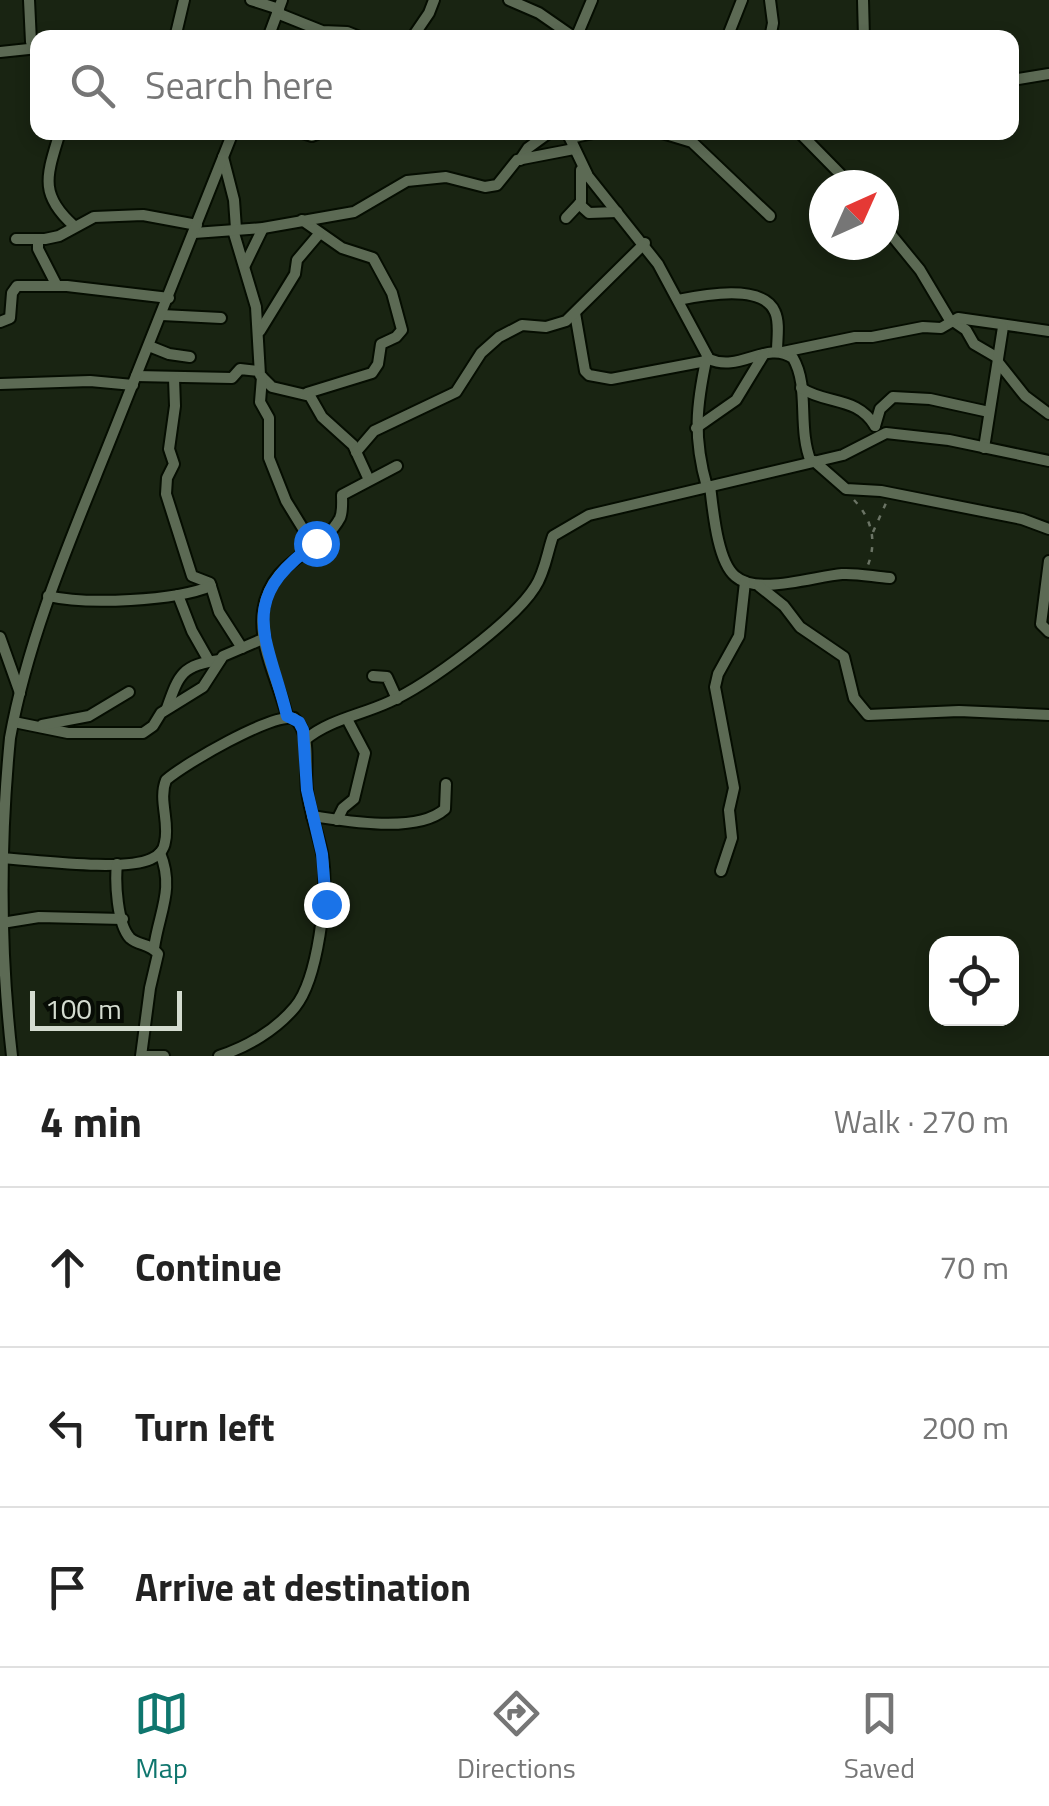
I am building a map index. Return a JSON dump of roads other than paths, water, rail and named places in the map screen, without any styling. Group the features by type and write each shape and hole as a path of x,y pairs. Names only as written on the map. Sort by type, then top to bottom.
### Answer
{"street":[{"path":"30,0 31,30"},
{"path":"177,30 184,0"},
{"path":"251,0 279,7 319,30"},
{"path":"418,30 434,0"},
{"path":"508,0 539,13 564,30"},
{"path":"579,30 592,0"},
{"path":"730,30 742,0"},
{"path":"770,0 772,30"},
{"path":"863,0 864,30"},
{"path":"0,52 30,48"},
{"path":"1019,79 1049,74"},
{"path":"58,140 47,189 56,211 74,226"},
{"path":"12,1056 0,858 4,785 20,694 48,596 230,140"},
{"path":"520,160 539,140"},
{"path":"16,239 59,236 94,217 143,216 196,229 235,230 354,212 407,181 446,178 484,187 497,185 502,183 511,164 570,140 580,162 645,243 706,358 696,428 698,454 728,568 744,582 759,586 846,574 890,578"},
{"path":"685,140 692,142 770,216"},
{"path":"806,140 836,170"},
{"path":"223,158 234,200 235,230 256,306 260,402 269,418 270,458 286,501 314,545"},
{"path":"566,218 580,204 583,192 580,162"},
{"path":"580,204 590,214 617,212"},
{"path":"0,384 232,378 240,369 260,374 272,386 307,394 372,373 382,344 402,330 392,293 372,258 342,248 302,220"},
{"path":"244,266 263,228"},
{"path":"260,332 295,274 297,260 319,234"},
{"path":"38,239 38,249 56,286"},
{"path":"356,452 374,432 456,392 481,352 499,337 522,325 557,325 575,313 645,243"},
{"path":"899,244 952,321 966,330 974,344 998,360 1025,396 1049,414"},
{"path":"0,322 10,318 15,288 56,286 169,298"},
{"path":"678,300 738,293 765,300 774,307 780,352 797,365 805,447 813,461 848,489 890,492 1049,528"},
{"path":"575,313 585,371 611,379 706,358 726,365 855,336 941,328 964,318 1049,331"},
{"path":"162,315 222,318"},
{"path":"984,448 1003,326"},
{"path":"149,346 190,357"},
{"path":"696,428 736,400 764,354"},
{"path":"174,378 169,449 174,464 166,478 166,494 192,576 205,579 211,586 237,650"},
{"path":"801,388 820,398 853,403 877,430"},
{"path":"307,394 322,418 353,444 369,480"},
{"path":"877,430 880,408 893,397 930,399 989,412"},
{"path":"305,740 321,726 396,699 460,656 519,607 535,587 552,536 589,516 843,454 877,430 1049,461"},
{"path":"219,1056 242,1049 296,1006 307,986 326,904 322,854 307,790 305,740 299,722 287,716 265,638 264,608 274,584 291,560 314,545 340,518 342,495 396,466"},
{"path":"1049,561 1041,624 1049,632"},
{"path":"721,871 731,844 729,810 734,786 715,687 738,636 744,582"},
{"path":"48,596 128,600 178,595 211,586"},
{"path":"759,586 784,606 800,627 844,656 854,698 868,715 959,711 1049,715"},
{"path":"14,722 68,733 150,730 158,716 203,686 216,671 215,660 192,631 178,595"},
{"path":"0,637 20,694"},
{"path":"167,709 178,678 193,666 265,638"},
{"path":"237,650 269,656"},
{"path":"373,676 388,677 396,699"},
{"path":"36,728 89,716 129,692"},
{"path":"0,858 117,864 143,862 160,854 166,839 162,792 166,780 220,747 287,716"},
{"path":"337,820 354,799 366,753 347,719"},
{"path":"312,816 378,824 438,815 448,805 446,784"},
{"path":"160,854 169,887 157,925 154,948 158,960 147,1004 142,1056 164,1056"},
{"path":"117,864 116,883 123,919 133,941 154,948"},
{"path":"2,922 39,917 123,919"}]}
